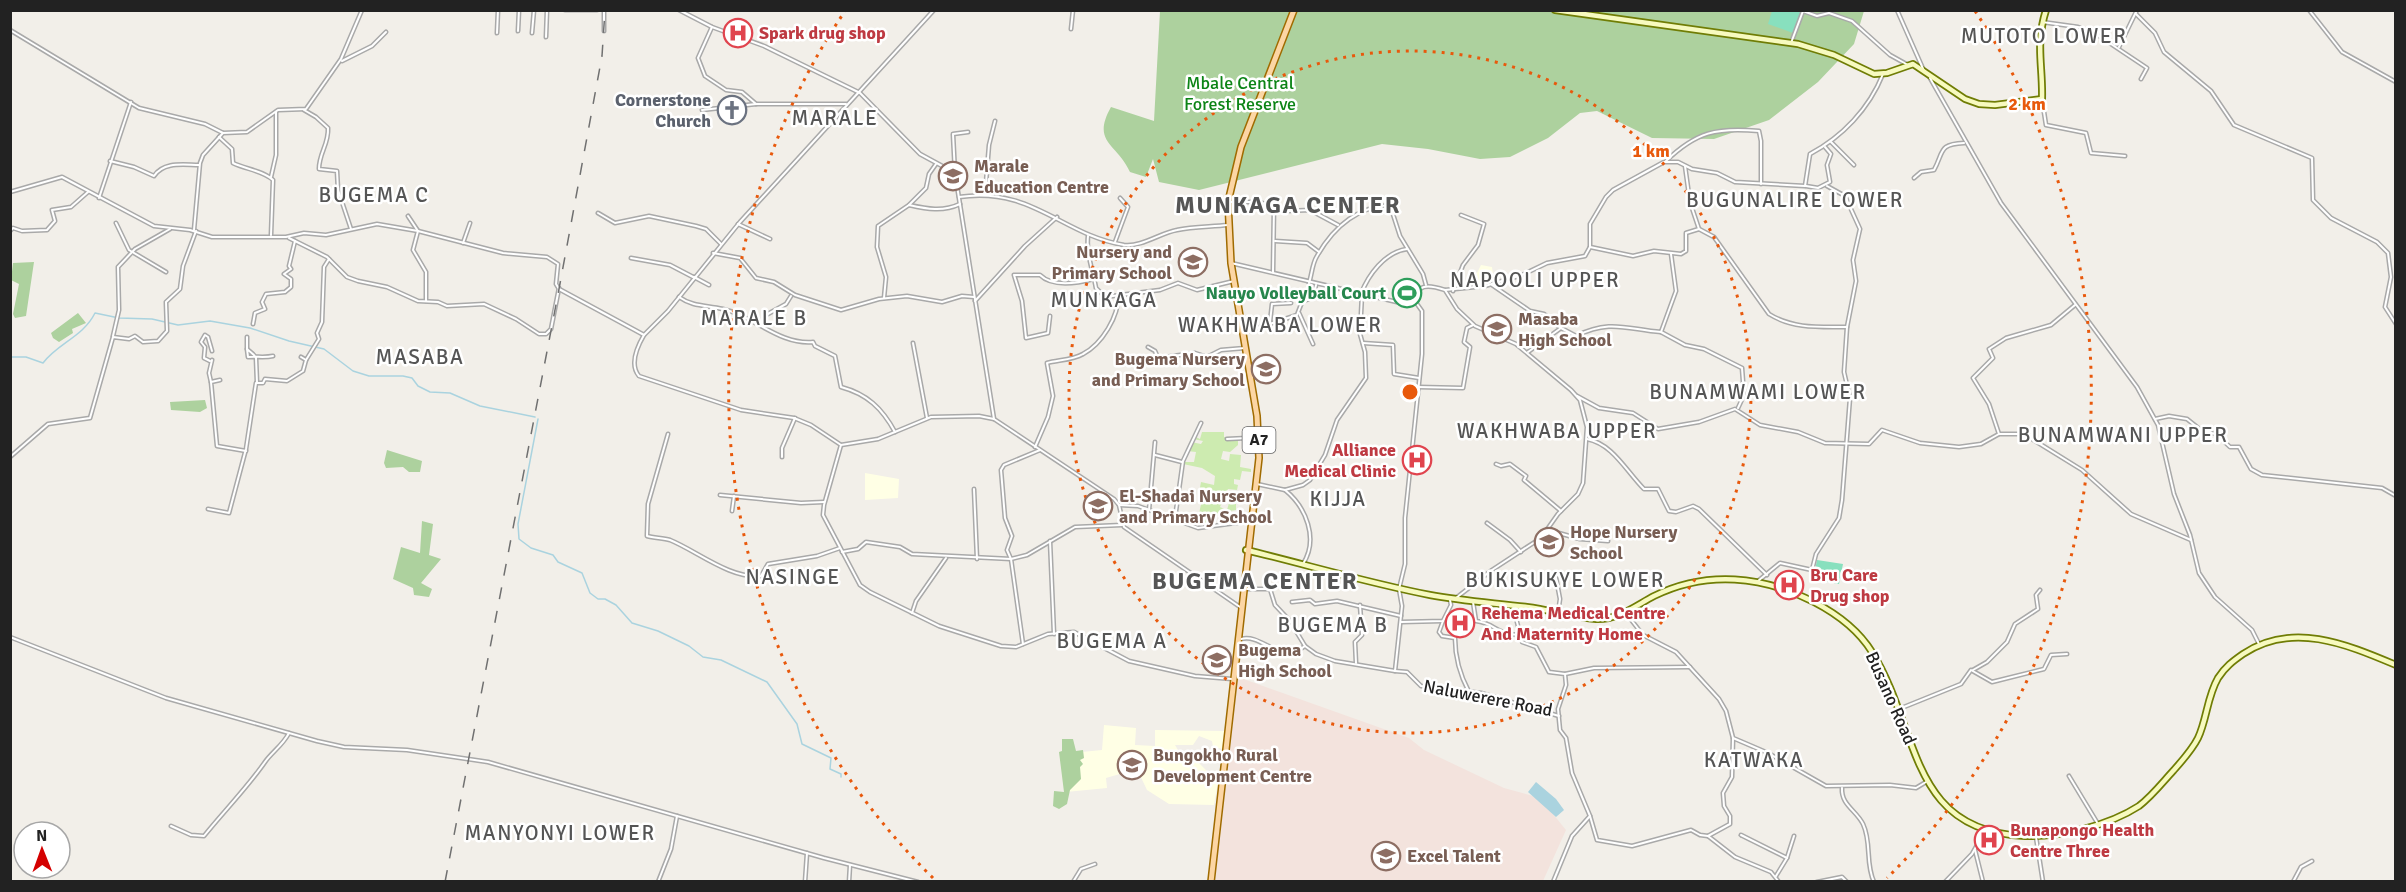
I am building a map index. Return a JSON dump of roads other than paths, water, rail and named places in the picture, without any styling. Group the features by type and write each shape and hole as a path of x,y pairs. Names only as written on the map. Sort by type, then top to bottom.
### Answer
{"main road":[{"name":"A7","path":"1211,882 1244,589 1246,550 1257,484 1259,432 1231,263 1228,202 1241,147 1294,10"}],"street":[{"path":"304,110 339,62 362,10"},
{"path":"497,33 498,10"},
{"path":"518,31 519,10"},
{"path":"532,33 534,10"},
{"path":"546,38 547,10"},
{"path":"565,10 597,10"},
{"path":"604,10 604,31"},
{"path":"679,10 711,27 764,46 860,93 920,154 955,173"},
{"path":"934,10 738,224 679,297 644,335 635,358 635,370 639,376 741,410 795,418 841,445 870,442 927,418 979,416 994,419 1100,489 1119,505 1149,510 1203,528 1232,522 1252,521"},
{"path":"1071,29 1073,10"},
{"path":"1555,10 1791,44 1823,51 1870,74 1883,74 1914,65 1958,94 1978,104 1995,105 2043,99"},
{"path":"1897,10 1926,72 2001,202 2137,387 2155,419 2174,494 2191,540 2197,568 2208,588 2252,630 2259,644"},
{"path":"2046,10 2038,48 2044,82 2046,125 2086,132 2091,153 2125,156"},
{"path":"2309,10 2333,38 2340,50 2396,82"},
{"path":"1791,44 1803,11 1817,16 1829,13 1857,24 1890,55 1908,65"},
{"path":"2119,47 2137,12 2155,33 2164,52 2211,91 2234,125 2312,158 2312,197 2316,204 2331,218 2377,242 2388,253 2391,277 2385,307 2396,324"},
{"path":"2042,22 2084,29 2119,47 2147,68 2141,79"},
{"path":"711,27 698,58 705,76 726,90 742,92 756,104"},
{"path":"10,30 139,108 205,124 223,133 247,132 276,112 288,109 304,110 316,117 328,128 327,145 319,159 319,169 336,171 338,190 351,229"},
{"path":"339,62 372,46 386,32"},
{"path":"1806,186 1809,155 1825,147 1850,125 1866,105 1883,74"},
{"path":"99,198 131,102"},
{"path":"702,110 756,104 846,104"},
{"path":"271,236 274,197 271,177 276,155 276,112"},
{"path":"985,196 988,145 995,120"},
{"path":"1231,263 1316,285 1401,303 1412,297 1420,287 1426,285 1453,291 1492,285 1547,263 1585,256 1590,247 1590,224 1610,193 1665,162 1692,138 1706,132 1759,131 1761,184"},
{"path":"968,132 957,132 952,136 955,173 994,419"},
{"path":"113,337 129,339 135,336 142,342 157,341 168,330 166,302 179,290 183,266 195,231 200,165 203,154 223,133"},
{"path":"219,137 231,149 233,163 271,177"},
{"path":"1830,142 1854,165"},
{"path":"1914,178 1921,172 1934,170 1940,153 1946,146 1965,143"},
{"path":"1825,147 1831,156 1827,165 1831,179 1827,186"},
{"path":"110,161 134,167 154,176 159,170 176,164 200,165"},
{"path":"1665,162 1678,162 1685,166 1717,173 1735,182 1818,188 1827,186 1845,196 1860,225 1853,260 1856,281 1847,327 1844,372 1850,398 1839,518 1816,554 1812,570 1780,563 1758,581"},
{"path":"884,298 886,277 878,250 876,229 909,205 925,189 929,174 936,164"},
{"path":"1685,166 1687,187 1699,229"},
{"path":"10,192 62,177 149,223 226,238 286,237 301,233 330,235 377,224 554,260 558,264 556,284 559,288 644,335"},
{"path":"10,231 13,228 22,231 47,230 55,221 51,210 71,207 88,192"},
{"path":"959,197 1007,197 1057,217 1088,235 1131,245 1175,230 1228,225"},
{"path":"1115,242 1128,207 1120,198"},
{"path":"1228,202 1259,201 1287,211 1310,210 1338,225"},
{"path":"909,205 927,210 949,208 961,204"},
{"path":"1309,283 1319,252 1338,225 1364,209 1390,205 1400,236 1423,274 1426,285"},
{"path":"1273,273 1274,206"},
{"path":"598,213 615,223 652,216 696,226 706,229 721,244"},
{"path":"1453,291 1463,265 1478,245 1484,223 1461,215"},
{"path":"408,216 418,231 413,250 426,272 426,301"},
{"path":"975,301 1025,246 1057,217"},
{"path":"116,223 123,241 132,251 166,272"},
{"path":"148,228 149,223"},
{"path":"463,243 470,223"},
{"path":"738,224 770,239"},
{"path":"10,457 48,424 90,418 119,318 118,267 132,251 173,228"},
{"path":"1590,247 1633,256 1650,251 1684,253 1686,233 1699,229 1714,237 1769,314 1799,327 1847,327"},
{"path":"1088,235 1087,253 1093,267 1095,288 1102,296 1160,290 1178,284 1197,290 1234,281"},
{"path":"286,237 329,259 348,278 387,287 417,301 449,307 483,304 514,318 539,334 544,334 551,328 559,288"},
{"path":"254,324 255,313 265,309 262,302 266,294 285,292 291,287 291,279 284,274 291,269 289,266 295,241"},
{"path":"1275,241 1307,243 1319,252"},
{"path":"1257,484 1285,490 1303,485 1310,480 1325,455 1337,420 1364,383 1367,374 1360,334 1362,294 1367,278 1384,260 1398,251 1407,249"},
{"path":"713,253 740,257 754,277 774,282 792,294 843,310 884,298 907,296 942,302 962,296 975,297"},
{"path":"1661,332 1676,291 1671,254"},
{"path":"631,258 670,265 709,285"},
{"path":"257,383 263,383 265,378 291,379 303,371 306,360 319,339 317,333 321,326 325,287 324,267 329,259"},
{"path":"1050,316 1048,333 1026,338 1022,301 1014,275 1040,275 1047,281 1062,283 1094,279"},
{"path":"1313,344 1299,313 1302,302 1314,297 1316,285"},
{"path":"1444,290 1457,309 1473,325 1508,340 1528,352 1577,396 1599,408 1633,413 1658,429 1683,426 1737,410 1744,397 1742,368 1704,349 1685,345 1661,332 1610,325 1596,327 1576,336 1560,328 1544,314 1530,311 1492,285"},
{"path":"766,315 786,304 792,294"},
{"path":"1035,447 1048,417 1053,396 1047,363 1081,355 1089,350 1107,330 1118,310 1118,296"},
{"path":"679,297 698,306 722,309 749,319 776,335 813,342 815,346 834,355 841,387 866,396 886,416 895,432"},
{"path":"1395,671 1401,622 1399,589 1405,569 1404,532 1422,354 1422,315 1412,297"},
{"path":"1242,332 1266,327 1270,322 1272,304 1291,303"},
{"path":"1999,434 1989,404 1973,378 1993,358 1989,349 2006,338 2051,325 2075,305"},
{"path":"1270,322 1299,313"},
{"path":"1418,387 1462,388 1470,347 1464,342 1467,328 1473,325"},
{"path":"1528,352 1560,328"},
{"path":"212,351 208,337 205,335 201,342 205,347 204,358 211,360 209,376 212,382 217,446 246,451"},
{"path":"247,337 247,357 273,356"},
{"path":"913,343 927,418"},
{"path":"1362,343 1393,345 1394,374 1419,378"},
{"path":"1148,347 1155,351 1158,358 1195,353 1207,357 1221,350 1245,348"},
{"path":"208,509 229,513 246,451 257,383 256,357 247,349"},
{"path":"301,357 306,360"},
{"path":"212,382 220,381"},
{"path":"1469,692 1461,680 1454,653 1455,638 1442,636 1439,632 1443,621 1452,599 1521,552 1548,530 1580,490 1587,439 1585,416 1577,396"},
{"path":"1737,410 1760,425 1798,432 1825,442 1869,444 1882,430 1920,442 1959,447 1981,444 1999,434 2024,434 2082,470 2131,514 2191,540"},
{"path":"2155,419 2169,416 2187,419 2202,431 2216,434 2228,446 2239,447 2251,469 2262,475 2382,488 2396,496"},
{"path":"782,457 782,448 795,418"},
{"path":"1175,518 1182,462 1188,445 1201,423"},
{"path":"1227,439 1247,438 1259,432"},
{"path":"668,434 648,504 647,536 670,541 735,572 756,576 761,576 768,564 818,556 840,548"},
{"path":"1587,439 1598,441 1618,458 1644,489 1658,489 1669,511 1676,512 1693,506 1699,508 1767,575"},
{"path":"1149,510 1152,504 1150,488 1155,442"},
{"path":"841,445 824,502 824,520 854,577 866,589 952,631 1001,646 1016,647 1054,634 1078,633 1129,661 1195,676 1234,680"},
{"path":"1023,644 1011,559 1007,550 1012,536 1005,518 1001,470 1004,465 1040,450"},
{"path":"1155,454 1182,462"},
{"path":"1496,464 1501,466 1510,464 1526,476 1524,480 1561,511"},
{"path":"974,489 977,559"},
{"path":"1285,490 1298,501 1309,523 1308,548 1302,564"},
{"path":"720,495 801,503 824,502"},
{"path":"732,511 734,496"},
{"path":"1119,505 1122,525"},
{"path":"1487,523 1510,540 1521,552"},
{"path":"842,552 858,549 866,542 900,547 909,554 1011,559 1027,555 1075,527 1122,525 1241,608"},
{"path":"1548,530 1580,539 1608,541"},
{"path":"1050,541 1054,634"},
{"name":"Busano Road","path":"1246,550 1399,589 1473,603 1513,606 1603,619 1625,612 1661,593 1694,581 1758,581 1805,598 1848,625 1875,656 1928,780 1948,810 1969,825 1985,831 2036,836 2073,831 2098,824 2139,805 2163,782 2197,740 2210,695 2221,674 2231,663 2259,644 2294,637 2334,642 2396,665"},
{"path":"912,613 916,601 947,557"},
{"path":"1556,578 1560,599 1558,613"},
{"path":"1238,640 1250,638 1267,648 1284,652 1295,651 1305,646 1290,621 1275,605 1270,589 1244,589"},
{"path":"1897,710 1961,684 1967,673 1987,662 2007,642 2015,624 2038,609 2040,605 2036,596 2040,590"},
{"path":"1292,602 1310,600 1315,604 1333,601 1360,605 1401,616"},
{"path":"1473,603 1476,621 1487,623 1501,634 1521,635"},
{"path":"1356,663 1355,642 1362,635 1360,605"},
{"name":"Naluwerere Road","path":"1305,646 1316,654 1332,660 1407,672 1421,686 1512,700 1559,716 1565,674 1548,671 1536,647 1522,642 1513,606"},
{"path":"1625,612 1643,635 1672,650 1690,667 1723,705 1733,738 1732,777 1723,793 1724,807 1730,816 1730,824 1708,836"},
{"path":"1401,622 1443,621"},
{"path":"10,637 166,698 289,733 344,747 417,751 488,762 807,853 918,882"},
{"path":"1973,670 1987,681 1992,682 2044,669 2051,655 2067,654"},
{"path":"1565,674 1594,668 1690,667"},
{"path":"1559,716 1560,730 1569,749 1572,773 1590,816 1591,827 1597,840 1619,845 1635,845 1687,830 1708,836 1732,855 1776,876 1779,882"},
{"path":"171,826 191,835 204,836 256,776 267,759 279,749 289,733"},
{"path":"1733,738 1768,753 1821,784 1842,788 1881,785 1916,788 1928,780"},
{"path":"2069,776 2098,824"},
{"path":"1842,788 1842,798 1858,816 1867,835 1874,882"},
{"path":"658,882 671,849 677,816"},
{"path":"1553,882 1572,836 1590,816"},
{"path":"1945,882 1975,850 1985,831"},
{"path":"1741,835 1787,858"},
{"path":"1776,876 1787,858 1794,836"},
{"path":"2036,836 2043,882"},
{"path":"1975,850 1983,882"},
{"path":"805,882 807,853"},
{"path":"2293,882 2301,867 2312,861"},
{"path":"1073,882 1081,869 1095,864"},
{"path":"849,882 850,865"},
{"path":"892,882 893,876"},
{"path":"1817,882 1842,877 1847,882"}],"water":[{"path":"1536,782 1556,799 1564,810 1556,817 1528,792"}],"waterway":[{"path":"10,357 26,357 43,363 84,328 95,313 119,318 152,319 178,325 210,321 250,328 289,341 324,349 353,371 369,376 412,378 418,386 430,392 450,393 480,406 535,417"},
{"path":"538,419 518,524 519,539 531,548 553,555 558,562 582,573 590,593 598,599 605,599 616,605 632,623 658,631 689,646 703,657 721,660 767,682 797,724 802,744 831,758 830,769 841,774 841,777"}],"railway":[{"path":"445,882 602,56 605,10"}],"place":[{"name":"Spark drug shop","path":"738,33"},
{"name":"Cornerstone Church","path":"732,110"},
{"name":"Marale Education Centre","path":"953,176"},
{"name":"Nursery and Primary School","path":"1193,262"},
{"name":"Nauyo Volleyball Court","path":"1407,293"},
{"name":"Masaba High School","path":"1497,329"},
{"name":"Bugema Nursery and Primary School","path":"1266,369"},
{"name":"Alliance Medical Clinic","path":"1417,460"},
{"name":"El-Shadai Nursery and Primary School","path":"1098,506"},
{"name":"Hope Nursery School","path":"1549,542"},
{"name":"Bru Care Drug shop","path":"1789,585"},
{"name":"Rehema Medical Centre And Maternity Home","path":"1460,623"},
{"name":"Bugema High School","path":"1217,660"},
{"name":"Bungokho Rural Development Centre","path":"1132,765"},
{"name":"Bunapongo Health Centre Three","path":"1989,840"},
{"name":"Excel Talent","path":"1386,856"}],"district":[{"name":"MUTOTO LOWER","path":"2044,36"},
{"name":"MARALE","path":"835,118"},
{"name":"BUGEMA C","path":"374,195"},
{"name":"BUGUNALIRE LOWER","path":"1795,200"},
{"name":"MUNKAGA CENTER","path":"1288,205"},
{"name":"NAPOOLI UPPER","path":"1535,280"},
{"name":"MUNKAGA","path":"1104,300"},
{"name":"MARALE B","path":"754,318"},
{"name":"WAKHWABA LOWER","path":"1280,325"},
{"name":"MASABA","path":"420,357"},
{"name":"BUNAMWAMI LOWER","path":"1758,392"},
{"name":"WAKHWABA UPPER","path":"1557,431"},
{"name":"BUNAMWANI UPPER","path":"2123,435"},
{"name":"KIJJA","path":"1338,499"},
{"name":"NASINGE","path":"793,577"},
{"name":"BUKISUKYE LOWER","path":"1565,580"},
{"name":"BUGEMA CENTER","path":"1255,581"},
{"name":"BUGEMA B","path":"1333,625"},
{"name":"BUGEMA A","path":"1112,641"},
{"name":"KATWAKA","path":"1754,760"},
{"name":"MANYONYI LOWER","path":"560,833"}],"park label":[{"name":"Mbale Central Forest Reserve","path":"1240,94"}]}
